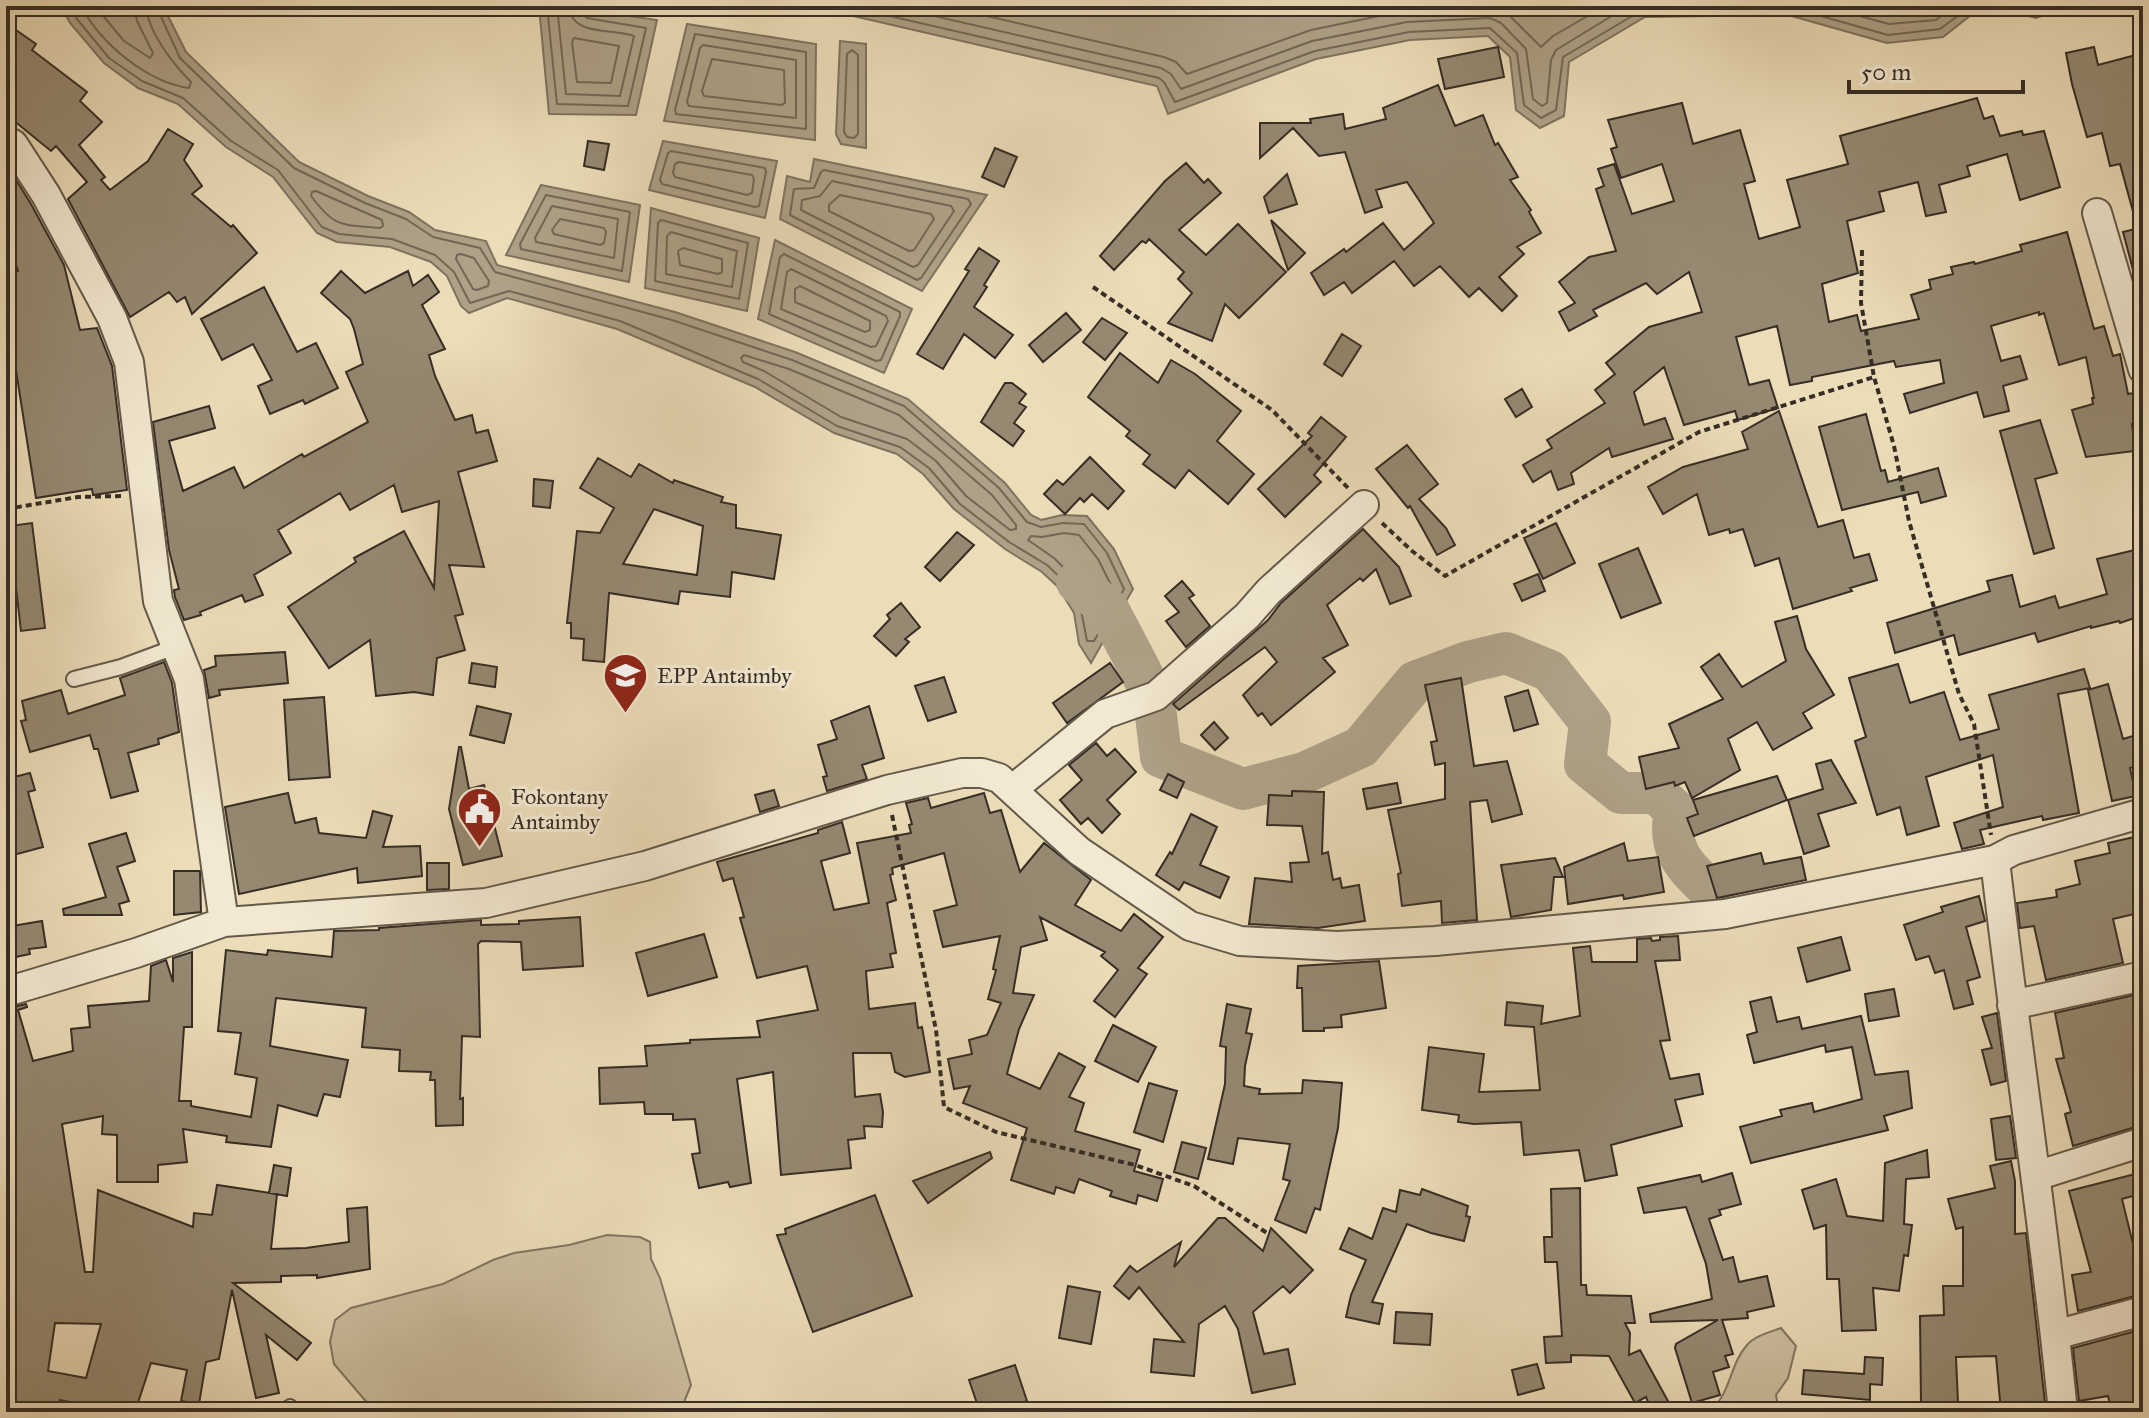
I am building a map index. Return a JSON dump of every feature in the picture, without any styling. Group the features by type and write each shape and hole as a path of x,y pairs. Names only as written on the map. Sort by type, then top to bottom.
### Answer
{"street":[{"path":"6,141 13,144 46,195 112,318 129,362 158,601 189,679 224,922"},
{"path":"2097,213 2143,369"},
{"path":"1013,789 1105,714 1153,698 1247,616 1269,591 1364,505"},
{"path":"6,992 136,953 224,922 486,903 645,866 887,790 962,773 982,773 999,778 1079,851 1190,926 1240,941 1337,946 1435,941 1732,913 1995,860 2014,850 2143,813"},
{"path":"1995,860 2063,1412"},
{"path":"2012,1005 2143,976"},
{"path":"2036,1176 2143,1142"},
{"path":"2055,1335 2143,1311"}],"lane":[{"path":"74,679 121,667 175,647"}],"path":[{"path":"1862,250 1861,303 1874,377 1894,446 1909,521 1959,694 1974,724 1995,860"},
{"path":"1093,287 1272,410 1364,505 1412,551 1445,576 1699,432 1874,377"},
{"path":"6,509 78,497 144,495"},
{"path":"887,790 936,1030 944,1107 996,1132 1135,1165 1194,1186 1267,1233"}],"shaded area":[{"path":"607,1235 640,1237 650,1242 651,1259 660,1278 691,1385 680,1412 375,1412 334,1364 330,1342 335,1320 351,1308 443,1284 514,1253 569,1245"},
{"path":"1781,1328 1796,1346 1788,1378 1776,1395 1779,1412 1708,1412 1721,1398 1747,1345"}],"water":[{"path":"61,6 163,6 186,52 299,162 368,196 409,212 435,230 486,241 497,265 675,312 795,352 908,399 1005,483 1031,515 1041,520 1062,515 1087,516 1114,549 1133,589 1091,663 1079,644 1074,613 1058,587 1042,572 1005,549 954,509 923,474 897,454 834,433 755,387 617,329 507,298 469,313 461,306 447,276 431,262 390,247 337,242 317,233 273,177 226,147 178,104 138,88 104,63 70,23"},
{"path":"539,6 562,6 657,20 636,115 549,114"},
{"path":"810,6 2070,6 2036,18 1995,8 1975,12 1943,37 1887,43 1788,15 1645,17 1569,62 1564,116 1540,128 1516,110 1510,57 1488,36 1410,40 1316,59 1168,114 1157,86"},
{"path":"687,24 816,44 815,140 664,121"},
{"path":"840,41 866,44 866,148 841,144 836,134"},
{"path":"663,141 777,161 765,218 649,190"},
{"path":"814,159 987,195 922,291 780,219 787,176 810,182"},
{"path":"541,185 640,205 629,282 506,255"},
{"path":"651,208 759,238 747,311 645,288"},
{"path":"775,240 912,309 884,373 758,319"}],"building":[{"path":"6,23 36,44 32,50 87,92 80,101 102,122 79,145 105,177 101,180 110,190 148,161 168,129 193,144 184,160 202,186 192,194 231,227 233,225 257,253 192,314 185,297 177,302 169,292 130,317 68,199 87,182 56,146 51,151 13,120 15,126 6,124"},
{"path":"1498,47 1504,77 1445,89 1438,59"},
{"path":"2094,47 2098,65 2143,53 2143,225 2137,226 2120,164 2110,166 2102,133 2087,137 2072,84 2066,53"},
{"path":"1438,85 1455,126 1483,115 1495,145 1498,143 1518,177 1510,180 1531,210 1529,212 1541,233 1517,247 1524,254 1499,277 1517,296 1502,311 1479,288 1469,297 1440,266 1414,286 1394,261 1352,293 1344,282 1324,295 1311,273 1344,249 1346,252 1383,223 1404,250 1434,223 1407,182 1376,190 1382,207 1365,213 1345,152 1319,156 1293,128 1260,158 1260,123 1311,123 1310,119 1343,114 1345,129 1386,119 1383,108"},
{"path":"1977,98 1984,119 1993,116 2000,136 2022,131 2023,135 2044,131 2060,187 2020,200 2007,154 1967,166 1970,176 1939,185 1946,212 1926,216 1918,182 1879,192 1884,211 1847,221 1858,273 1822,284 1829,322 1857,315 1861,331 1919,319 1911,295 1931,289 1929,280 1953,274 1951,267 2022,251 2020,245 2067,232 2094,329 2104,326 2113,356 2120,354 2128,394 2134,393 2137,423 2132,424 2135,451 2086,457 2072,410 2093,404 2086,357 2059,365 2044,313 2039,315 2039,312 1991,326 2001,361 2020,356 2027,379 2003,386 2009,411 1984,417 1977,392 1910,413 1904,394 1944,383 1940,360 1896,367 1894,361 1812,377 1812,381 1790,385 1777,326 1736,337 1749,385 1769,380 1778,408 1738,420 1735,411 1684,425 1664,367 1634,392 1644,425 1665,418 1673,439 1612,457 1609,448 1571,473 1574,484 1558,490 1551,471 1533,482 1523,465 1552,448 1547,440 1605,403 1595,390 1615,374 1606,363 1649,327 1702,312 1689,272 1657,294 1646,283 1593,310 1597,316 1569,331 1559,312 1575,303 1559,282 1589,257 1616,251 1596,189 1604,186 1598,169 1614,164 1632,214 1674,201 1662,164 1621,178 1611,149 1617,147 1608,120 1682,103 1693,144 1740,130 1755,181 1744,184 1759,239 1800,227 1787,180 1848,164 1840,136"},
{"path":"588,141 609,144 604,170 584,166"},
{"path":"995,148 1017,157 1004,187 982,177"},
{"path":"1186,163 1204,183 1208,179 1221,193 1179,230 1206,255 1238,224 1286,272 1239,318 1225,304 1212,341 1168,323 1192,293 1178,279 1184,272 1149,239 1146,243 1142,241 1114,270 1100,256 1165,181"},
{"path":"6,164 64,265 80,330 97,328 112,366 127,490 93,495 92,489 36,498 15,364 6,365 6,273 18,271 6,231"},
{"path":"1287,174 1297,204 1269,213 1264,197"},
{"path":"1271,220 1305,253 1288,270"},
{"path":"2143,227 2143,284 2137,285 2123,232"},
{"path":"979,248 999,261 974,307 1013,335 995,358 964,334 943,369 917,354 969,271 965,269"},
{"path":"341,271 365,293 408,271 413,286 428,275 439,292 422,305 445,349 429,355 435,376 455,420 472,415 476,433 488,430 497,461 458,472 484,567 449,565 463,614 455,616 465,650 437,658 433,695 414,692 376,696 370,640 329,668 288,607 356,562 354,558 404,531 434,588 439,501 402,512 394,485 350,510 340,493 278,530 291,553 254,575 263,595 245,602 242,595 184,620 175,597 174,590 179,589 169,550 153,422 209,406 215,428 169,441 183,491 234,467 244,488 302,454 304,457 368,422 346,372 363,364 354,329 350,319 321,293"},
{"path":"264,287 297,352 316,343 338,388 305,404 303,400 270,414 258,386 272,380 253,344 222,360 201,319"},
{"path":"1066,313 1081,330 1043,362 1029,345"},
{"path":"1102,318 1127,333 1105,360 1083,342"},
{"path":"1342,334 1361,346 1342,376 1324,364"},
{"path":"1120,353 1158,383 1171,360 1195,374 1241,411 1217,441 1254,474 1228,504 1189,470 1175,488 1143,464 1150,455 1126,436 1130,431 1088,397"},
{"path":"1005,383 1012,383 1026,394 1019,403 1026,407 1014,423 1024,431 1013,446 981,422"},
{"path":"1522,389 1532,407 1516,417 1505,399"},
{"path":"1779,411 1818,527 1843,520 1854,558 1869,554 1877,580 1793,609 1779,558 1755,566 1743,529 1730,533 1729,529 1709,535 1697,494 1663,514 1648,487 1683,467 1748,449 1742,432"},
{"path":"1866,414 1881,471 1885,470 1888,482 1938,468 1946,496 1921,503 1918,492 1842,510 1819,427"},
{"path":"1321,417 1346,437 1314,475 1321,482 1285,517 1258,489 1312,436 1308,433"},
{"path":"2040,420 2057,473 2035,479 2054,548 2034,554 2000,431"},
{"path":"1407,445 1438,484 1419,499 1446,528 1455,545 1437,555 1410,506 1408,508 1376,469"},
{"path":"1090,457 1124,491 1108,509 1092,494 1084,502 1080,498 1065,514 1044,494 1057,480 1063,485"},
{"path":"598,458 631,477 639,464 673,483 674,480 723,497 721,502 736,505 736,528 781,535 774,579 732,572 730,597 680,591 678,604 609,593 604,662 583,660 584,639 571,638 571,623 567,623 577,531 600,533 614,508 580,488","holes":["654,509 703,526 697,575 623,564"]},
{"path":"534,479 553,481 550,508 533,506"},
{"path":"32,523 45,628 21,631 9,526"},
{"path":"1556,523 1575,563 1543,579 1524,538"},
{"path":"1363,529 1399,567 1411,596 1390,604 1376,569 1327,605 1348,645 1323,658 1335,672 1271,725 1262,713 1258,716 1243,695 1277,662 1265,647 1179,710 1173,704 1268,620 1281,603"},
{"path":"957,532 974,545 940,581 925,567"},
{"path":"1638,548 1661,603 1621,618 1599,564"},
{"path":"2143,548 2143,615 2038,642 2035,633 1959,655 1954,635 1895,653 1887,623 1990,591 1987,581 2012,575 2020,607 2055,596 2059,608 2107,594 2097,559"},
{"path":"1538,574 1545,591 1522,601 1514,584"},
{"path":"1182,581 1194,595 1189,598 1210,626 1186,647 1166,621 1179,612 1165,596"},
{"path":"901,603 920,627 905,639 909,642 896,656 874,636 890,619 887,615"},
{"path":"1797,616 1806,649 1834,695 1803,713 1812,728 1773,750 1757,722 1728,739 1740,770 1692,798 1685,782 1646,789 1639,757 1679,748 1669,724 1723,699 1701,667 1719,654 1742,687 1786,661 1775,622"},
{"path":"285,652 288,683 219,690 220,695 209,698 204,670 216,666 215,656"},
{"path":"164,662 172,683 179,732 158,739 159,744 128,753 138,791 111,798 98,749 94,749 90,735 30,752 21,721 26,720 22,701 61,690 68,714 125,695 120,678"},
{"path":"472,663 497,667 495,687 469,683"},
{"path":"1110,663 1123,682 1067,723 1053,703"},
{"path":"1898,664 1910,703 1944,692 1960,740 1999,729 1989,695 2084,669 2090,688 2058,694 2079,813 2043,820 2042,816 1980,830 1984,844 1962,849 1954,823 2003,807 1993,755 1926,777 1939,826 1907,835 1900,807 1877,815 1855,741 1866,737 1849,678"},
{"path":"944,677 956,712 928,721 915,686"},
{"path":"1461,678 1474,766 1507,761 1522,814 1492,822 1487,800 1470,802 1477,920 1442,923 1441,901 1402,906 1398,874 1401,873 1388,810 1445,799 1445,763 1435,765 1431,742 1437,741 1425,685"},
{"path":"2108,684 2123,739 2143,733 2143,765 2130,768 2136,796 2112,801 2088,690"},
{"path":"1528,690 1538,724 1514,731 1505,697"},
{"path":"324,697 330,777 289,780 284,700"},
{"path":"477,706 511,714 504,743 470,735"},
{"path":"869,706 884,758 862,765 867,779 827,791 823,777 827,776 818,745 837,739 831,721"},
{"path":"1214,722 1228,738 1215,750 1201,735"},
{"path":"1096,743 1107,756 1115,749 1136,772 1107,800 1120,814 1102,833 1088,818 1081,824 1060,800 1082,780 1069,765"},
{"path":"459,747 469,789 484,785 502,856 463,865 449,809"},
{"path":"1831,760 1856,803 1818,814 1829,846 1804,854 1788,800 1823,789 1816,764"},
{"path":"30,773 35,790 28,792 43,847 6,857 6,779"},
{"path":"1168,774 1184,782 1177,798 1160,790"},
{"path":"1777,776 1787,800 1694,836 1687,818 1698,814 1693,800"},
{"path":"1397,783 1401,803 1367,809 1363,789"},
{"path":"774,790 779,806 760,812 755,795"},
{"path":"1292,791 1324,792 1322,854 1328,852 1333,880 1340,878 1342,888 1359,885 1365,921 1318,928 1249,924 1255,878 1292,882 1290,863 1309,862 1302,826 1267,825 1269,795 1292,796"},
{"path":"288,793 295,823 316,818 319,833 366,838 373,811 392,816 383,847 420,846 422,876 358,883 357,868 239,894 225,807"},
{"path":"984,793 990,813 1001,810 1020,872 1044,843 1091,880 1075,905 1121,931 1134,914 1163,937 1138,968 1147,974 1115,1017 1094,1001 1118,970 1101,956 1105,952 1040,917 1047,940 1021,947 1013,993 1034,995 1019,1029 1007,1074 1040,1089 1059,1053 1085,1067 1069,1097 1084,1103 1075,1131 1140,1150 1134,1171 1163,1179 1157,1201 1138,1195 1136,1204 1110,1196 1112,1191 1079,1179 1074,1193 1056,1187 1054,1194 1011,1180 1027,1128 963,1103 970,1086 954,1089 948,1059 972,1054 969,1040 987,1035 1001,1003 988,999 996,970 993,969 1000,936 943,947 934,911 957,905 944,853 892,868 893,874 890,875 896,900 887,903 896,953 890,954 893,967 866,971 869,1009 915,1003 930,1072 905,1077 895,1072 891,1053 853,1053 855,1097 880,1094 883,1112 882,1127 864,1126 865,1138 848,1140 851,1168 781,1175 773,1072 737,1079 751,1183 730,1187 728,1182 699,1188 692,1154 700,1153 695,1119 673,1120 673,1114 645,1114 644,1102 600,1104 599,1068 647,1066 645,1046 690,1043 690,1040 760,1037 757,1021 818,1010 807,966 757,978 740,918 744,917 733,878 723,881 717,862 818,833 818,830 842,822 850,853 821,861 834,910 869,903 857,843 911,833 909,825 912,824 906,803 928,798 931,808"},
{"path":"1191,814 1217,827 1200,865 1229,877 1220,898 1184,882 1179,890 1156,875 1170,852 1172,854"},
{"path":"126,833 135,861 117,867 129,901 119,904 122,915 64,915 63,909 106,897 89,844"},
{"path":"2143,835 2143,912 2113,919 2123,963 2046,980 2034,926 2020,928 2017,903 2057,897 2056,890 2080,884 2075,861 2110,853 2108,843"},
{"path":"1624,843 1628,861 1658,857 1664,892 1568,904 1564,867"},
{"path":"1761,853 1764,864 1801,857 1806,880 1717,898 1707,866"},
{"path":"1555,858 1563,877 1554,877 1551,910 1511,917 1501,865"},
{"path":"427,863 449,863 449,889 427,890"},
{"path":"174,871 200,871 201,912 174,915"},
{"path":"1979,896 1985,921 1966,927 1980,977 1967,981 1973,1004 1954,1009 1944,970 1935,973 1929,956 1916,960 1904,925 1943,912 1941,907"},
{"path":"580,917 583,966 523,970 521,942 481,941 478,944 480,1037 462,1036 460,1099 463,1098 463,1125 436,1126 435,1080 430,1080 431,1072 399,1071 400,1050 362,1047 366,1008 276,998 270,1046 348,1060 340,1097 324,1094 317,1116 278,1105 271,1147 226,1142 227,1136 183,1129 187,1162 158,1165 158,1182 117,1182 117,1135 102,1134 103,1116 62,1124 85,1272 93,1272 98,1190 193,1227 194,1213 212,1215 217,1185 277,1194 271,1249 349,1242 347,1209 367,1207 370,1269 317,1278 317,1275 281,1276 281,1282 233,1283 311,1343 297,1360 266,1335 279,1393 256,1398 232,1290 219,1359 206,1362 199,1404 181,1401 187,1370 151,1363 135,1412 96,1412 97,1408 60,1400 58,1412 6,1412 6,1009 26,1004 27,1007 18,1010 33,1061 73,1051 71,1029 90,1027 88,1006 149,1001 151,966 166,960 173,982 173,958 192,952 192,1027 184,1027 179,1101 191,1101 191,1106 251,1117 257,1078 235,1074 241,1033 218,1031 226,950 267,955 268,950 332,957 334,931 481,920 481,925 519,924 519,921","holes":["55,1323 101,1324 86,1378 48,1371"]},
{"path":"42,921 46,947 29,949 30,954 6,959 6,927"},
{"path":"704,934 717,977 648,996 636,953"},
{"path":"1678,936 1680,960 1655,961 1670,1040 1660,1041 1670,1079 1699,1074 1703,1094 1675,1100 1682,1126 1611,1145 1617,1175 1585,1181 1579,1150 1524,1155 1521,1122 1474,1124 1458,1122 1459,1115 1422,1110 1429,1047 1484,1054 1479,1092 1540,1090 1534,1027 1505,1025 1507,1002 1543,1006 1541,1024 1580,1016 1573,948 1590,946 1592,962 1637,962 1637,939 1651,938 1652,941 1660,940 1660,937"},
{"path":"1841,937 1850,970 1807,982 1798,948"},
{"path":"1379,961 1386,1008 1341,1015 1342,1027 1303,1031 1302,988 1297,988 1298,966"},
{"path":"1894,989 1899,1016 1869,1021 1865,994"},
{"path":"2143,993 2143,1092 2137,1094 2142,1125 2073,1146 2065,1114 2071,1112 2056,1059 2064,1058 2055,1013"},
{"path":"1771,997 1777,1022 1799,1017 1802,1029 1861,1016 1875,1075 1908,1071 1912,1108 1884,1116 1888,1130 1751,1163 1740,1127 1782,1116 1780,1110 1812,1103 1814,1112 1862,1099 1852,1047 1826,1052 1825,1045 1754,1063 1747,1035 1757,1032 1750,1002"},
{"path":"1227,1004 1251,1009 1246,1033 1252,1034 1244,1086 1260,1089 1259,1094 1302,1093 1303,1080 1342,1083 1338,1128 1320,1210 1315,1208 1306,1233 1275,1220 1290,1181 1283,1179 1290,1144 1238,1138 1233,1164 1208,1159 1225,1084 1226,1047 1220,1046"},
{"path":"1997,1013 2006,1081 1991,1085 1982,1050 1992,1048 1982,1017"},
{"path":"1113,1025 1156,1047 1138,1082 1095,1061"},
{"path":"1149,1083 1177,1091 1163,1142 1134,1132"},
{"path":"2010,1116 2016,1158 1996,1160 1991,1119"},
{"path":"1182,1142 1206,1148 1198,1179 1174,1172"},
{"path":"1927,1150 1929,1177 1906,1179 1904,1224 1912,1225 1899,1291 1873,1288 1876,1330 1842,1331 1839,1279 1827,1279 1826,1225 1814,1229 1802,1190 1836,1179 1847,1216 1883,1221 1885,1163"},
{"path":"990,1152 992,1158 928,1203 913,1181"},
{"path":"2011,1161 2015,1181 2015,1234 2026,1233 2046,1412 2001,1412 1996,1356 1956,1357 1958,1403 1921,1403 1920,1316 1944,1315 1943,1286 1963,1286 1963,1227 1956,1229 1948,1199 1995,1188 1990,1166"},
{"path":"274,1165 291,1168 287,1196 269,1193"},
{"path":"1732,1173 1741,1204 1719,1210 1721,1215 1709,1219 1723,1260 1733,1257 1739,1282 1767,1276 1774,1306 1747,1312 1748,1318 1722,1320 1733,1354 1725,1356 1729,1367 1713,1372 1720,1395 1692,1403 1676,1344 1718,1320 1651,1322 1650,1314 1712,1299 1706,1264 1686,1207 1644,1213 1638,1188 1700,1175 1702,1182"},
{"path":"2139,1173 2143,1193 2122,1199 2133,1244 2141,1242 2143,1294 2078,1311 2072,1275 2091,1272 2069,1191"},
{"path":"1580,1188 1581,1285 1586,1285 1587,1295 1631,1296 1635,1323 1625,1323 1630,1333 1629,1355 1640,1350 1674,1412 1652,1412 1646,1397 1635,1403 1609,1356 1571,1355 1571,1362 1546,1363 1544,1337 1562,1336 1557,1262 1545,1262 1544,1237 1552,1237 1551,1189"},
{"path":"1422,1189 1468,1206 1466,1216 1470,1217 1464,1241 1407,1224 1372,1302 1383,1304 1379,1324 1346,1317 1351,1295 1366,1260 1340,1249 1349,1228 1372,1239 1383,1208 1396,1212 1400,1190 1420,1195"},
{"path":"875,1195 912,1296 813,1332 777,1235 786,1234 785,1229"},
{"path":"1218,1218 1225,1218 1263,1251 1271,1228 1313,1270 1290,1293 1283,1286 1253,1312 1264,1354 1288,1349 1295,1384 1252,1393 1238,1329 1225,1306 1199,1324 1194,1376 1151,1372 1154,1339 1184,1342 1139,1287 1129,1299 1114,1286 1130,1266 1137,1272 1181,1242 1174,1267"},
{"path":"1068,1286 1100,1292 1091,1344 1059,1338"},
{"path":"1396,1312 1432,1314 1430,1345 1394,1343"},
{"path":"2143,1329 2143,1412 2112,1412 2108,1396 2079,1401 2073,1348"},
{"path":"1865,1357 1883,1358 1882,1385 1870,1384 1870,1400 1802,1394 1804,1370 1864,1374"},
{"path":"1537,1364 1544,1388 1518,1395 1512,1370"},
{"path":"1015,1365 1027,1401 994,1412 980,1412 969,1380"}],"waterway":[{"path":"1077,582 1108,609 1154,699 1161,757 1243,789 1304,773 1361,747 1415,682 1468,662 1506,653 1550,671 1590,722 1585,764 1621,793 1656,793 1675,810 1675,846 1685,864 1710,890"}],"place":[{"name":"EPP Antaimby","path":"626,714"},
{"name":"Fokontany Antaimby","path":"480,848"}]}
